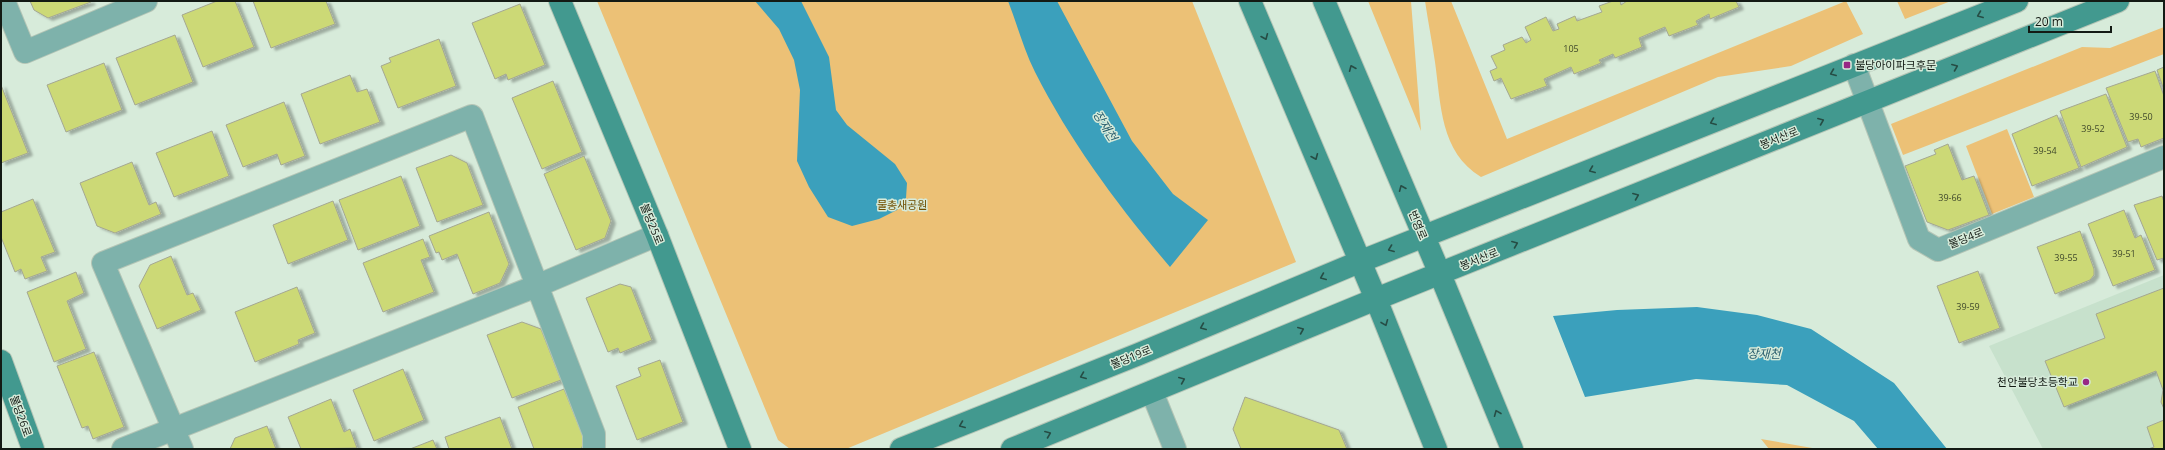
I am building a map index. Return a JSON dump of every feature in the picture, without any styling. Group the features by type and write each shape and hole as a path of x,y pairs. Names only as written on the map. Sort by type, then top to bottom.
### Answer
{"street":[{"path":"4,1 25,52 146,1"},
{"name":"불당25로","path":"560,1 657,235 740,449"},
{"path":"1250,1 1359,262 1376,299 1436,449"},
{"name":"번영로","path":"1324,1 1440,274 1512,449"},
{"path":"1359,262 2016,1"},
{"name":"봉서산로","path":"1440,274 2118,1"},
{"name":"불당4로","path":"1854,65 1919,239 1938,250 2164,157"},
{"path":"182,449 103,262 472,116 594,434 594,449"},
{"path":"123,449 538,286 657,235"},
{"name":"불당19로","path":"902,449 1139,354 1359,262"},
{"path":"1012,449 1440,274"},
{"name":"불당26로","path":"1,361 33,449"},
{"path":"1152,392 1175,449"}],"shaded area":[{"name":"천안불당초등학교","path":"2164,275 2164,449 2043,449 1989,346"}],"green space":[{"name":"물총새공원","path":"597,1 1192,1 1296,262 846,449 790,449 778,440"},
{"path":"1368,1 1411,1 1421,131"},
{"path":"1425,1 1451,1 1507,139 1846,1 1863,34 1791,66 1718,77 1481,177 1467,167 1457,154 1450,141 1445,126 1441,110"},
{"path":"1897,1 1951,1 1905,19"},
{"path":"2164,27 2164,54 1903,155 1891,124 2082,47 2110,48"},
{"path":"2007,129 2034,197 1992,214 1966,146"},
{"path":"1761,439 1818,449 1769,449"}],"water":[{"path":"755,1 801,1 829,57 836,110 847,125 895,164 907,183 906,198 897,210 879,219 852,226 828,217 809,187 797,161 800,90 794,60 779,29"},
{"name":"장재천","path":"1008,1 1057,1 1132,141 1173,194 1208,220 1170,267 1114,198 1064,124 1031,64"},
{"name":"장재천","path":"1697,307 1757,315 1811,329 1894,383 1947,449 1878,449 1854,421 1787,385 1696,379 1585,397 1553,316 1617,310"}],"building":[{"path":"30,1 91,2 48,18 34,10"},
{"path":"217,1 235,1 254,47 203,67 182,15"},
{"path":"253,1 326,1 335,24 271,48"},
{"path":"1613,1 1620,1 1621,5 1627,1 1736,1 1739,7 1710,19 1709,14 1696,21 1698,25 1669,36 1665,27 1639,38 1642,47 1615,58 1613,54 1599,60 1601,63 1574,74 1571,67 1544,79 1547,86 1511,99 1501,78 1494,81 1490,71 1497,68 1491,56 1505,50 1503,45 1522,37 1526,43 1531,40 1525,27 1546,17 1553,31 1559,29 1557,24 1575,16 1577,21 1602,12 1599,6"},
{"path":"520,4 545,65 508,80 506,74 495,79 472,23"},
{"path":"175,35 193,82 135,105 116,58"},
{"path":"439,39 456,86 398,108 381,66 391,62 389,58"},
{"path":"104,63 122,110 66,132 47,85"},
{"path":"2164,67 2164,90 2157,70"},
{"path":"2155,71 2164,96 2164,138 2141,147 2138,139 2128,142 2106,88"},
{"path":"350,75 357,92 367,89 380,122 320,144 301,94"},
{"path":"553,81 582,152 542,169 512,98"},
{"path":"1,85 28,153 1,163"},
{"path":"2106,94 2127,147 2081,167 2060,111"},
{"path":"284,102 305,156 281,165 277,154 243,167 226,125"},
{"path":"2057,115 2079,168 2032,186 2012,134"},
{"path":"212,131 229,176 174,197 156,153"},
{"path":"1948,144 1962,180 1974,176 1989,215 1948,230 1927,222 1905,166 1936,154 1934,150"},
{"path":"451,155 467,163 483,205 437,222 416,168"},
{"path":"584,156 611,221 605,238 576,250 544,174"},
{"path":"132,162 149,205 156,202 161,214 115,233 97,226 80,183"},
{"path":"401,176 420,226 358,250 339,200"},
{"path":"2162,196 2164,202 2164,258 2157,260 2134,205"},
{"path":"33,199 55,252 41,257 47,271 25,279 21,269 15,272 1,237 1,212"},
{"path":"333,201 348,240 288,264 273,225"},
{"path":"2124,210 2135,238 2141,235 2155,270 2113,286 2088,224"},
{"path":"489,212 509,264 500,283 473,294 457,254 442,260 439,252 436,253 429,236"},
{"path":"2080,231 2094,269 2094,275 2090,280 2055,294 2037,247"},
{"path":"423,239 430,257 421,260 434,292 383,312 363,263"},
{"path":"171,256 187,295 193,293 201,310 157,329 139,286 150,265"},
{"path":"1978,271 2000,328 1959,343 1937,286"},
{"path":"76,272 84,293 67,301 86,349 54,362 27,292"},
{"path":"620,284 631,287 652,340 620,353 618,348 608,352 586,298"},
{"path":"297,287 315,333 298,340 299,344 255,362 235,312"},
{"path":"2164,288 2164,409 2161,402 2163,390 2156,371 2064,407 2045,361 2105,338 2096,314"},
{"path":"522,322 541,329 561,380 512,398 487,335"},
{"path":"94,352 124,427 93,439 88,426 82,428 57,366"},
{"path":"660,360 683,422 637,440 616,386 641,376 638,368"},
{"path":"403,369 424,420 374,441 353,390"},
{"path":"564,389 585,441 581,449 534,449 518,407"},
{"path":"1245,397 1339,430 1347,449 1241,449 1233,429"},
{"path":"331,399 344,432 350,429 357,448 301,449 288,417"},
{"path":"500,417 512,449 449,449 445,437"},
{"path":"2164,420 2164,449 2148,449 2154,447 2147,427"},
{"path":"267,426 276,449 230,449 235,438"},
{"path":"433,440 437,449 410,449"}],"place":[{"name":"불당아이파크후문","path":"1847,65"},
{"name":"천안불당초등학교","path":"2086,382"}]}
